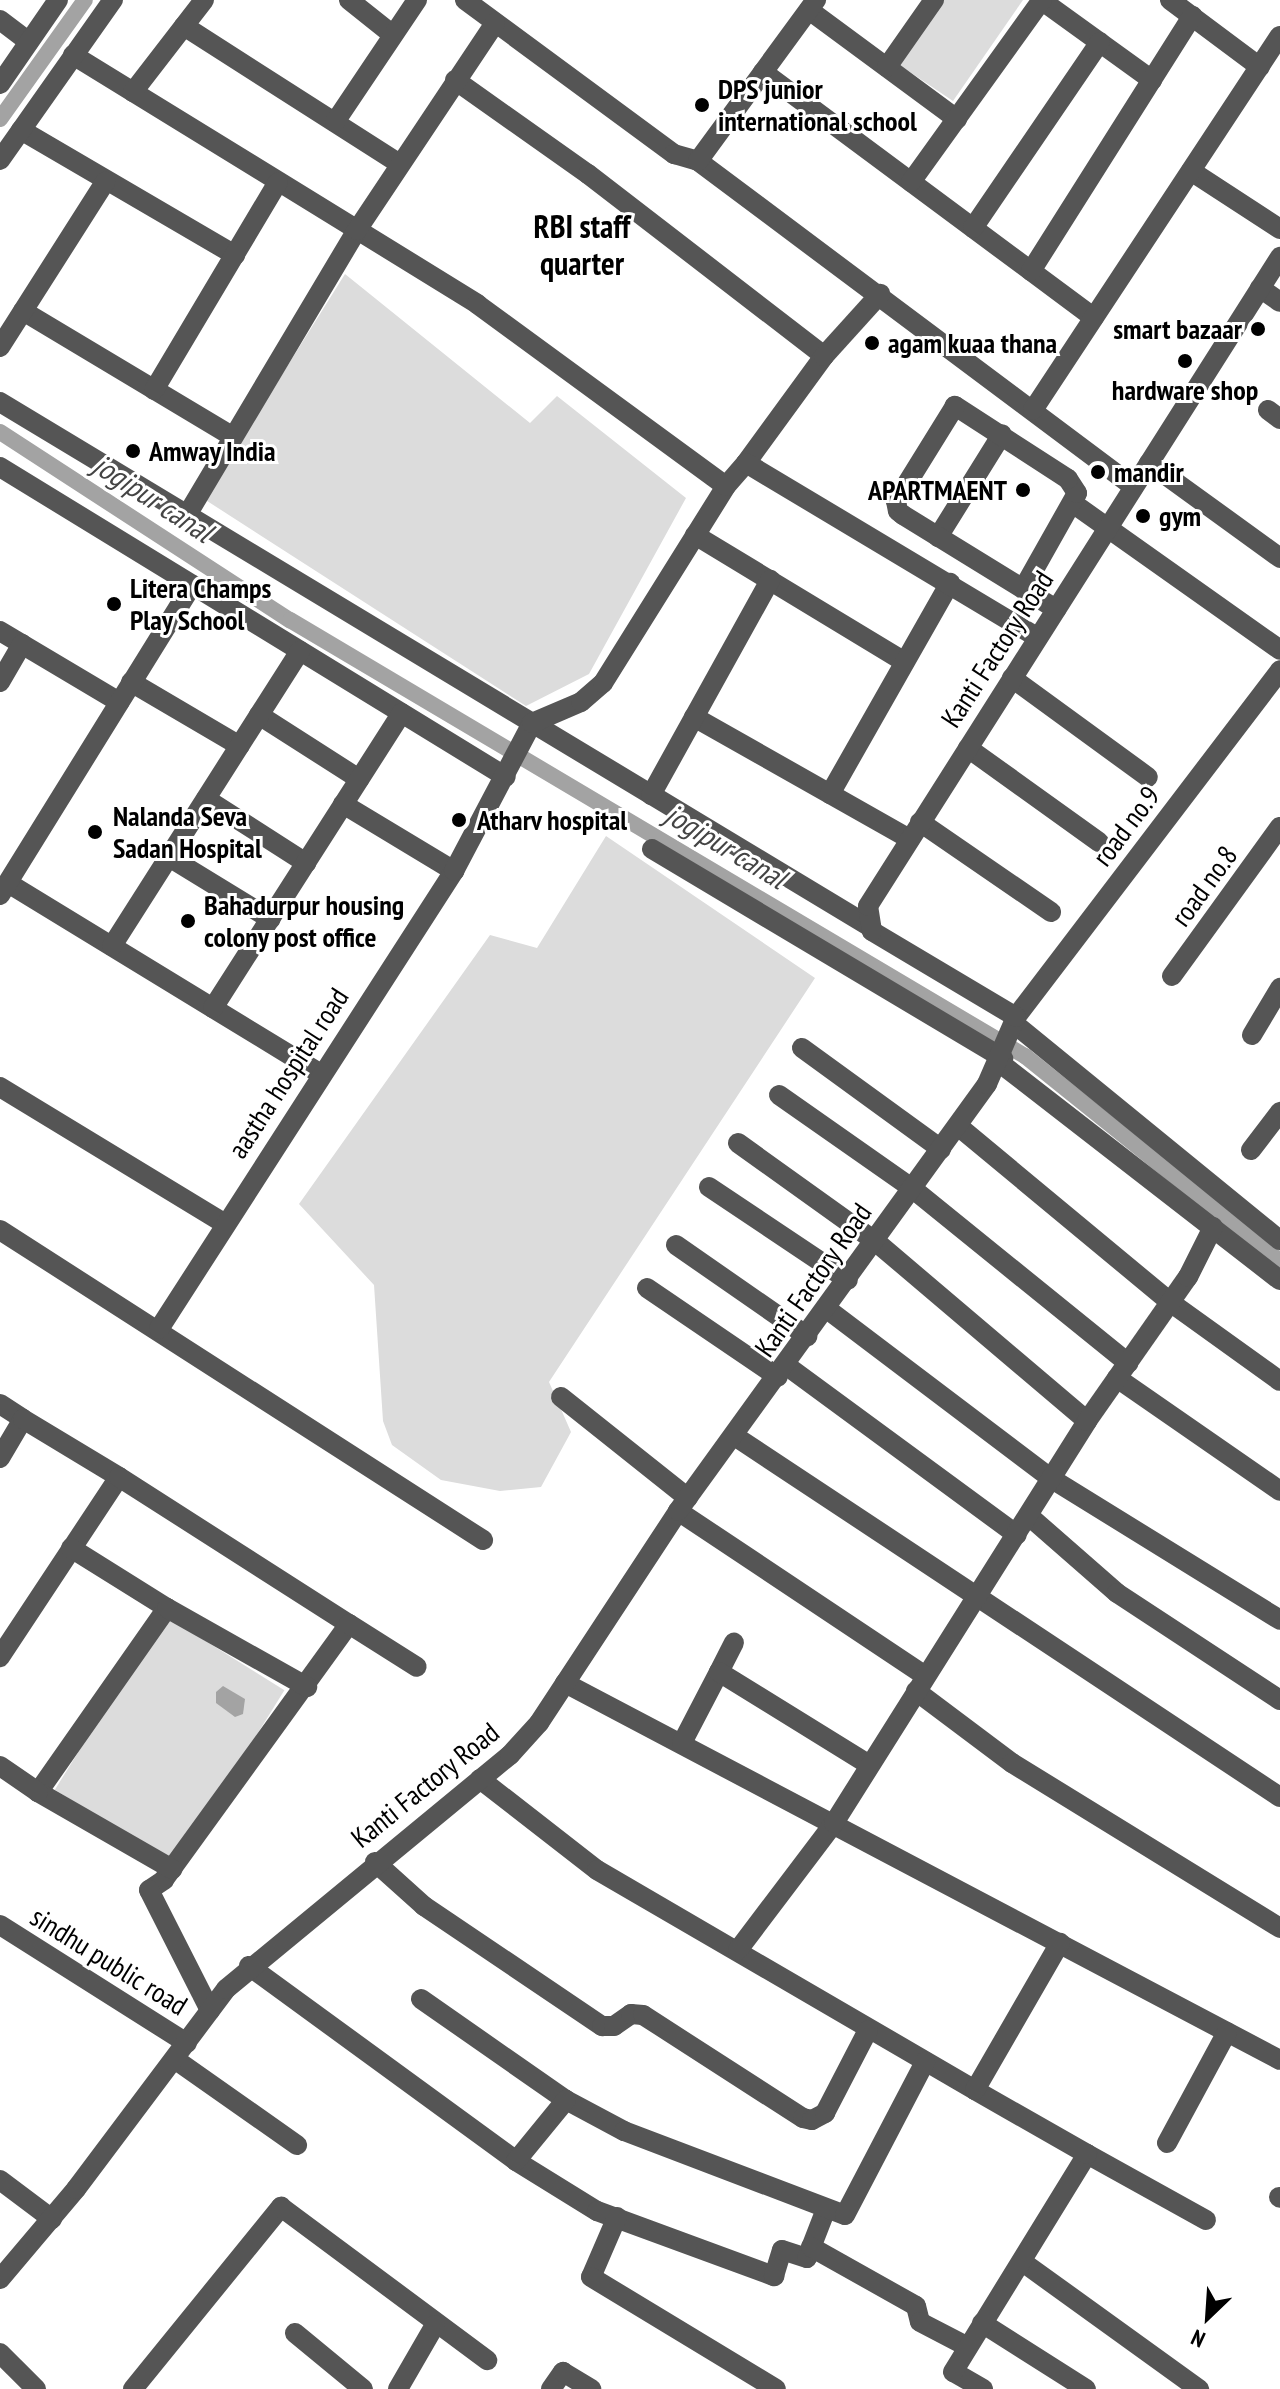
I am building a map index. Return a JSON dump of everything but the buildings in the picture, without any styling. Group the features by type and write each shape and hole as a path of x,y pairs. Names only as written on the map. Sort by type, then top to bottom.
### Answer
{"street":[{"path":"0,84 58,0"},
{"path":"0,160 113,0"},
{"path":"133,92 204,0"},
{"path":"349,0 393,35"},
{"path":"335,122 417,0"},
{"path":"465,0 674,154 698,161 880,294 1134,487"},
{"path":"887,67 934,0"},
{"path":"911,182 1042,0 1152,80"},
{"path":"1170,0 1260,67"},
{"path":"698,161 812,5 957,119"},
{"path":"1031,271 1192,16"},
{"path":"0,20 29,42"},
{"path":"187,515 357,230 495,23"},
{"path":"184,26 400,164"},
{"path":"1033,410 1280,36"},
{"path":"973,228 1100,42"},
{"path":"73,55 477,304 726,486"},
{"path":"763,72 1094,318"},
{"path":"455,80 588,174 824,356"},
{"path":"21,130 105,182 235,255"},
{"path":"1191,171 1280,229"},
{"path":"0,347 105,182"},
{"path":"154,390 278,182"},
{"name":"Kanti Factory Road","path":"869,926 868,906 1280,257"},
{"path":"1260,288 1280,302"},
{"path":"529,730 581,702 603,683 726,486 824,356 880,294"},
{"path":"23,311 232,436"},
{"path":"0,402 187,515 529,730 651,795 869,926 1015,1025 1280,1240"},
{"path":"1023,589 1074,504 1077,493 1068,479 1002,434 960,406 951,409 896,501 903,515 938,537 1023,589 1056,609"},
{"path":"938,537 1002,434"},
{"path":"746,463 1038,638"},
{"path":"1149,463 1280,558"},
{"path":"0,467 402,713 510,771"},
{"path":"1074,504 1110,525 1280,650"},
{"path":"695,535 905,662"},
{"path":"651,795 770,580"},
{"path":"830,794 950,583"},
{"path":"192,585 4,889 112,946 319,1073"},
{"path":"0,631 119,702"},
{"path":"0,682 22,644"},
{"path":"112,946 300,651"},
{"name":"road no.9","path":"1015,1025 1280,670"},
{"path":"1012,678 1148,777"},
{"path":"131,682 240,746"},
{"path":"213,1008 402,713"},
{"path":"259,715 359,779"},
{"path":"694,717 830,794 915,831 1051,912"},
{"name":"aastha hospital road","path":"159,1329 319,1073 454,871 510,771 529,730"},
{"path":"968,748 1099,842"},
{"path":"206,799 306,863"},
{"path":"343,804 454,871"},
{"name":"road no.8","path":"1172,976 1280,827"},
{"path":"652,849 1002,1058 1280,1280"},
{"path":"169,857 270,919"},
{"path":"1252,1035 1280,988"},
{"name":"Kanti Factory Road","path":"0,2279 52,2219 182,2052 210,2010 249,1966 480,1779 539,1723 683,1505 736,1437 958,1126 1002,1058 1015,1025"},
{"path":"802,1048 941,1149"},
{"path":"0,1087 225,1224"},
{"path":"779,1095 913,1189 1122,1371 1280,1491"},
{"path":"1251,1150 1280,1112"},
{"path":"958,1126 1170,1302 1280,1381"},
{"path":"738,1143 875,1241 1087,1421"},
{"path":"709,1187 848,1280"},
{"path":"738,1950 834,1823 868,1764 1087,1421 1170,1302 1213,1227"},
{"path":"0,1230 159,1329 483,1540"},
{"path":"676,1245 807,1336"},
{"path":"647,1288 782,1372 1017,1535"},
{"path":"827,1309 1052,1479 1280,1620"},
{"path":"561,1397 683,1505 920,1684 1012,1763 1280,1928"},
{"path":"0,1404 417,1667"},
{"path":"0,1458 23,1419"},
{"path":"736,1437 1280,1797"},
{"path":"0,1657 119,1477"},
{"path":"1029,1516 1117,1593 1280,1700"},
{"path":"71,1548 167,1608 307,1687"},
{"path":"38,1792 167,1608"},
{"path":"210,2010 149,1890 172,1869 307,1687 349,1624"},
{"path":"682,1743 734,1643"},
{"path":"719,1672 868,1764"},
{"path":"565,1683 1280,2060"},
{"path":"0,1766 38,1792 172,1869"},
{"path":"480,1779 597,1870 738,1950 868,2030 1206,2220"},
{"path":"375,1862 424,1906 602,2026 614,2026 631,2014 643,2015 803,2118 812,2120 825,2113 868,2030"},
{"name":"sindhu public road","path":"0,1925 182,2052 297,2145"},
{"path":"975,2090 1060,1943"},
{"path":"249,1966 516,2161 597,2211 774,2276 782,2250 807,2258 826,2209"},
{"path":"421,1999 566,2100 673,2152 845,2215 925,2062"},
{"path":"1167,2143 1227,2032"},
{"path":"516,2161 566,2100"},
{"path":"983,2389 953,2372 982,2323 1024,2263 1087,2154"},
{"path":"0,2180 52,2219"},
{"path":"133,2389 281,2207 435,2325 487,2360"},
{"path":"617,2217 591,2277 776,2389"},
{"path":"811,2247 916,2306 920,2322 968,2347"},
{"path":"1024,2263 1199,2389"},
{"path":"982,2323 1086,2389"},
{"path":"398,2389 435,2325"},
{"path":"295,2333 363,2389"},
{"path":"0,2353 36,2389"},
{"path":"551,2389 563,2372 591,2389"}],"shaded area":[{"path":"938,0 1023,0 953,101 895,62"},
{"path":"345,274 530,423 557,396 686,498 589,674 526,706 204,499"},
{"path":"606,836 815,978 549,1382 571,1432 541,1487 500,1491 441,1480 392,1445 383,1421 374,1285 299,1204 490,935 537,948"},
{"path":"164,1615 284,1690 175,1865 55,1790"},
{"path":"223,1686 245,1699 243,1714 235,1717 216,1703 216,1692"}],"waterway":[{"name":"jogipur canal","path":"0,119 85,0"},
{"name":"jogipur canal","path":"0,432 290,620 1025,1056 1280,1261"}],"place":[{"name":"DPS junior international school","path":"702,105"},
{"name":"smart bazaar","path":"1258,329"},
{"name":"agam kuaa thana","path":"872,343"},
{"name":"hardware shop","path":"1185,361"},
{"name":"Amway India","path":"133,451"},
{"name":"mandir","path":"1098,472"},
{"name":"APARTMAENT","path":"1023,490"},
{"name":"gym","path":"1143,516"},
{"name":"Litera Champs Play School","path":"114,604"},
{"name":"Atharv hospital","path":"459,820"},
{"name":"Nalanda Seva Sadan Hospital","path":"95,832"},
{"name":"Bahadurpur housing colony post office","path":"188,921"}],"district":[{"name":"RBI staff quarter","path":"582,246"}]}
